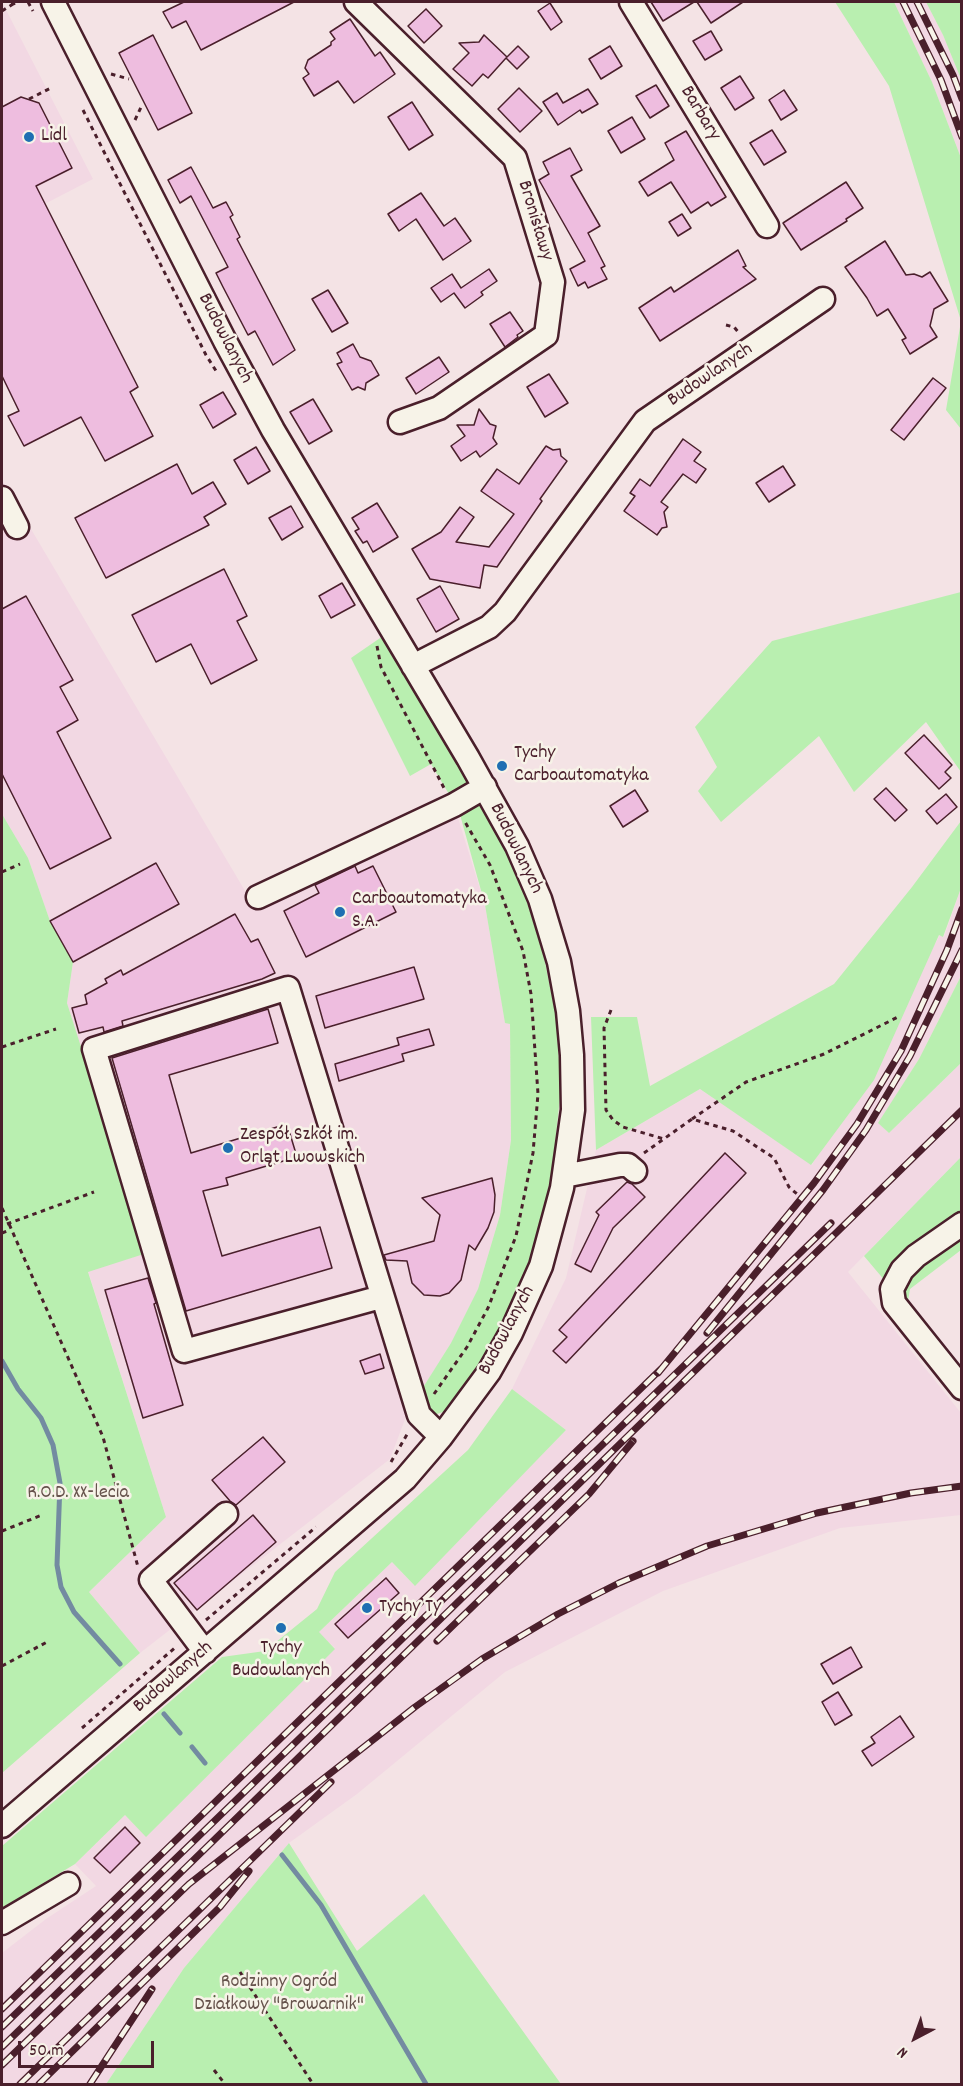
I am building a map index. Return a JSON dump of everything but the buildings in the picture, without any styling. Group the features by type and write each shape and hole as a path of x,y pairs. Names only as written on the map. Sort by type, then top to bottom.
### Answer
{"street":[{"name":"Bronisławy","path":"356,2 514,158 553,282 546,335 438,408 400,422"},
{"name":"Barbary","path":"631,2 767,226"},
{"name":"Budowlanych","path":"2,1826 405,1479 441,1437 489,1372 511,1333 541,1266 564,1176 573,1110 572,1055 560,962 540,898 517,846 485,787 273,430 43,7"},
{"name":"Budowlanych","path":"413,666 489,627 505,612 645,421 823,299"},
{"path":"2,498 17,527"},
{"path":"258,897 454,805 485,787"},
{"path":"381,1297 184,1351 94,1049 288,988 419,1415 441,1437"},
{"path":"564,1176 631,1168"},
{"path":"962,1224 902,1270 892,1289 894,1304 962,1388"},
{"path":"205,1652 151,1580 226,1514"},
{"path":"2,1923 68,1884"}],"path":[{"path":"2,11 18,2"},
{"path":"28,2 43,7"},
{"path":"106,73 129,79"},
{"path":"29,99 53,87"},
{"path":"80,104 206,355"},
{"path":"133,125 142,105"},
{"path":"378,650 381,667 454,805 490,865 523,951 531,994 538,1094 533,1153 527,1186 516,1236 505,1266 488,1308 467,1347 419,1415 390,1464"},
{"path":"2,872 20,864"},
{"path":"610,1010 604,1028 606,1110 613,1120 623,1127 664,1139"},
{"path":"631,1168 664,1139 746,1082 824,1054 898,1017"},
{"path":"2,1047 56,1029"},
{"path":"692,1119 733,1131 774,1158 789,1187 797,1194"},
{"path":"7,1224 94,1192"},
{"path":"2,1208 7,1224 104,1437 139,1572 151,1580"},
{"path":"2,1233 10,1230"},
{"path":"2,1531 42,1515"},
{"path":"74,1735 319,1524"},
{"path":"2,1666 47,1642"},
{"path":"240,1972 313,2085"},
{"path":"214,2070 225,2085"}],"shaded area":[{"path":"2,2 93,179 2,226"},
{"path":"894,2 926,2 943,35 961,79 961,158 932,82"},
{"path":"2,480 251,901 454,805 485,905 505,1022 510,1024 511,1140 500,1215 478,1289 451,1343 407,1414 390,1459 140,1653 89,1592 166,1517 88,1271 146,1253 67,1003 73,962 50,921 28,858 2,814"},
{"path":"961,888 961,976 919,1059 879,1123 889,1133 961,1063 961,1157 848,1272 961,1413 961,1515 840,1528 663,1591 505,1672 357,1794 289,1843 184,1968 106,2084 2,2084 2,1953 46,1919 96,1886 75,1864 125,1815 146,1836 335,1648 318,1633 392,1562 414,1585 566,1430 512,1389 566,1278 596,1150 700,1089 812,1165 940,935 944,937"}],"green space":[{"path":"835,2 894,2 932,82 961,158 961,321 889,86"},
{"path":"926,2 961,2 961,79 943,35"},
{"path":"961,321 961,429 946,410"},
{"path":"961,592 961,772 926,722 854,792 819,736 721,822 698,791 717,767 695,727 772,641"},
{"path":"383,636 389,651 487,814 521,882 544,957 556,1017 561,1088 552,1172 535,1246 510,1307 474,1375 446,1411 434,1415 417,1397 451,1343 478,1289 500,1215 511,1140 510,1024 505,1023 485,905 459,811 431,764 410,776 351,658"},
{"name":"R.O.D. XX-lecia","path":"2,814 28,858 50,921 73,962 67,1003 147,1253 88,1272 166,1517 89,1592 140,1653 2,1773"},
{"path":"961,821 961,888 943,937 939,935 874,1080 811,1165 700,1089 596,1150 591,1017 637,1017 650,1086 834,984 912,887"},
{"path":"961,976 961,1063 889,1133 878,1123 919,1059"},
{"path":"961,1157 961,1250 910,1289 907,1307 864,1256"},
{"path":"512,1389 566,1430 415,1586 392,1562 319,1632 335,1649 146,1837 125,1815 75,1864 2,1908 2,1846 222,1657 265,1651 317,1609 335,1572 468,1450"},
{"name":"Rodzinny Ogród Działkowy \"Browarnik\"","path":"289,1843 357,1951 424,1894 561,2084 106,2084 184,1968"}],"waterway":[{"path":"2,1361 18,1389 41,1418 53,1445 60,1483 57,1565 61,1587 74,1612 120,1664"},
{"path":"164,1714 180,1733"},
{"path":"192,1747 205,1763"},
{"path":"282,1855 321,1905 426,2084"}],"railway":[{"path":"903,2 941,80 962,137"},
{"path":"917,2 953,75 962,99"},
{"path":"658,1373 814,1183 857,1124 901,1051 947,950 962,909"},
{"path":"707,1333 823,1190 866,1130 910,1056 962,950"},
{"path":"2,2047 962,1110"},
{"path":"2,2027 831,1223"},
{"path":"2,2009 662,1368"},
{"path":"437,1641 589,1494 633,1441"},
{"path":"2,2065 189,1884 415,1707 482,1659 558,1614 619,1583 707,1546 817,1513 911,1493 962,1486"},
{"path":"20,2084 331,1782"},
{"path":"39,2084 220,1907 249,1871"},
{"path":"90,2084 152,1989"}],"place":[{"name":"Lidl","path":"29,137"},
{"name":"Tychy Carboautomatyka","path":"502,766"},
{"name":"Carboautomatyka S.A.","path":"340,912"},
{"name":"Zespół Szkół im. Orląt Lwowskich","path":"228,1148"},
{"name":"Tychy Ty","path":"367,1608"},
{"name":"Tychy Budowlanych","path":"281,1628"}]}
